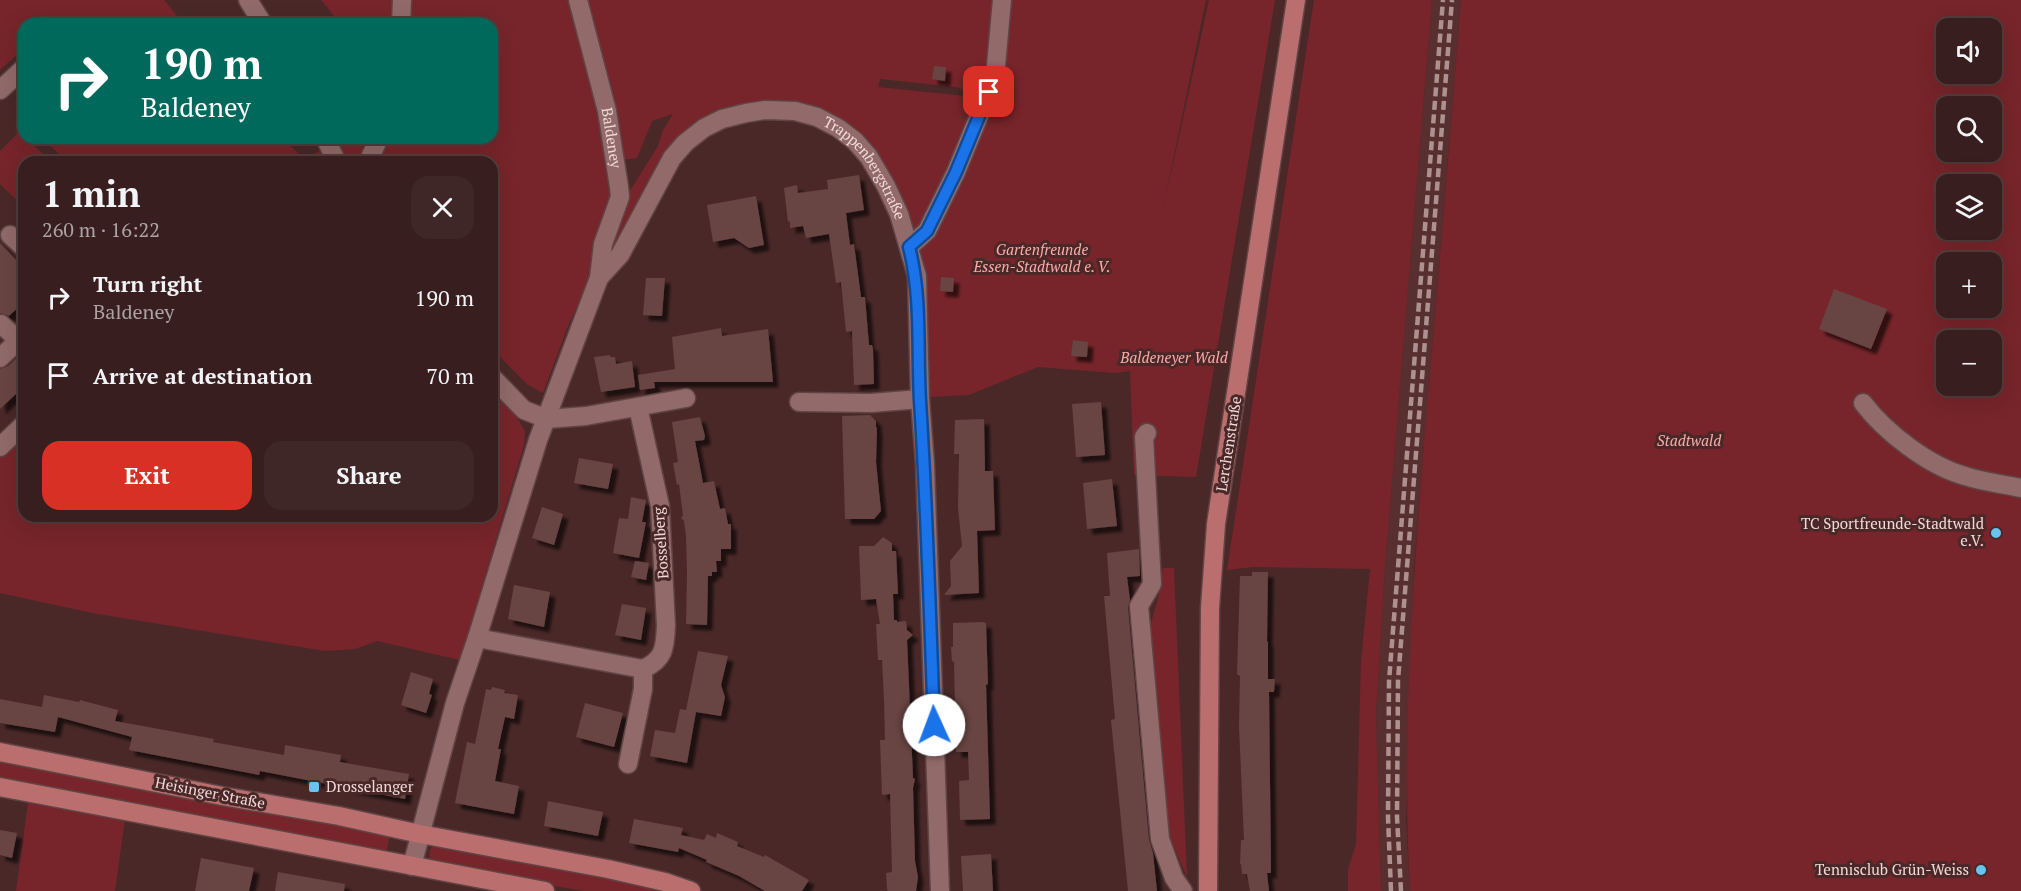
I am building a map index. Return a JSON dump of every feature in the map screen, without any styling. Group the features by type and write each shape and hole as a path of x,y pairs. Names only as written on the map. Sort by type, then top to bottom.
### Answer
{"main road":[{"name":"Lerchenstraße","path":"1208,891 1212,562 1296,0"},
{"name":"Heisinger Straße","path":"0,752 608,869 665,882 691,891"},
{"path":"0,787 545,891"}],"street":[{"path":"248,0 259,18"},
{"path":"401,18 402,0"},
{"name":"Baldeney","path":"578,0 607,111 620,197 603,244 599,278"},
{"path":"909,247 927,231 956,172 995,77 1002,0"},
{"path":"0,90 18,74"},
{"name":"Trappenbergstraße","path":"546,419 599,278 620,255 654,189 680,148 704,128 722,119 765,110 795,111 817,117 838,128 855,141 869,157 886,186 898,214 916,276 940,891"},
{"path":"10,235 18,242"},
{"path":"1,324 18,335"},
{"path":"0,358 18,340"},
{"path":"498,383 524,410 546,419 562,419 686,398"},
{"path":"799,402 871,404 920,399"},
{"path":"1863,403 1877,421 1936,464 1964,476 2021,488"},
{"name":"Bosselberg","path":"638,407 660,506 666,626 665,642 660,658 643,669"},
{"path":"412,866 449,723 546,419"},
{"path":"0,447 18,430"},
{"path":"1147,433 1144,437 1152,584 1139,606 1160,839 1174,878 1183,891"},
{"path":"477,638 643,669 644,689 628,764"}],"shaded area":[{"path":"1432,0 1461,0 1414,566 1406,821 1410,891 1381,891 1376,715 1385,568"}],"green space":[{"path":"0,0 164,0 179,18 18,18 18,54 0,70"},
{"path":"321,0 1206,0 1163,209 1209,0 1275,0 1196,477 1134,475 1130,371 1115,373 1038,367 969,395 928,397 925,281 920,251 938,225 911,241 902,213 829,119 729,114 650,182 605,259 626,197 658,146 663,130 673,114 652,121 637,158 622,160 591,276 568,326 543,393 527,384 498,355 498,156 381,156 380,144 498,144 498,18 336,18","holes":["880,79 956,87 967,91 965,96 878,87"]},
{"path":"1314,0 1432,0 1385,568 1376,715 1381,891 1348,891 1348,869 1356,844 1361,661 1370,569 1253,567 1227,570"},
{"name":"Stadtwald","path":"1461,0 2021,0 2021,891 1410,891 1407,770 1410,649 1427,407"},
{"path":"18,133 18,144 33,144 45,156 18,156 18,201 0,184 0,151"},
{"path":"49,144 289,144 301,156 61,156"},
{"path":"334,144 360,144 367,152 357,156 310,156"},
{"path":"498,393 507,401 525,431 524,445 460,660 377,641 355,649 325,651 92,613 0,593 0,456 18,438 18,522 498,522"},
{"path":"1163,568 1174,568 1187,877 1169,835 1150,626 1158,599"},
{"path":"0,759 390,834 386,854 0,780"},
{"path":"28,803 125,819 115,891 16,891"},
{"path":"437,843 612,876 667,891 584,891 464,870 431,860 430,850"}],"building":[{"path":"934,66 946,67 945,81 932,79"},
{"path":"859,175 864,210 846,213 850,245 854,244 861,297 865,297 869,345 872,345 873,349 874,384 854,385 852,331 846,332 841,282 836,283 829,234 806,238 803,226 790,228 784,188 797,185 798,193 828,189 827,180"},
{"path":"756,196 764,245 749,248 734,238 713,242 707,205"},
{"path":"0,243 18,262 18,308 9,316 0,313"},
{"path":"941,277 954,278 953,292 940,291"},
{"path":"646,278 665,278 662,316 643,315"},
{"path":"1834,289 1887,309 1871,349 1819,329"},
{"path":"721,328 722,336 768,329 773,382 654,382 655,388 640,390 638,375 675,369 672,337"},
{"path":"1073,340 1088,342 1087,357 1071,356"},
{"path":"610,355 610,357 615,357 616,364 632,361 635,387 601,392 594,357"},
{"path":"18,357 18,394 0,409 0,369 8,366"},
{"path":"1101,402 1105,455 1076,457 1072,404"},
{"path":"870,415 876,421 877,428 876,462 881,511 874,519 845,519 842,416"},
{"path":"700,417 705,436 704,440 695,441 703,483 714,481 720,509 725,508 728,524 731,524 731,549 721,549 721,561 716,561 717,572 712,572 712,576 708,576 707,625 686,624 686,536 684,521 681,518 683,515 679,484 677,485 673,463 678,462 672,422"},
{"path":"984,419 985,471 993,471 995,530 977,531 979,593 944,595 951,586 950,561 962,546 958,508 959,454 954,454 955,420"},
{"path":"579,458 613,464 608,489 574,483"},
{"path":"1112,479 1117,526 1087,529 1083,483"},
{"path":"631,497 646,500 642,522 646,522 639,558 613,553 619,518 628,519"},
{"path":"542,507 563,514 554,545 532,538"},
{"path":"883,537 892,543 892,551 896,551 898,594 893,594 894,620 906,621 907,630 913,635 907,640 913,778 915,779 913,788 915,861 918,877 916,891 888,891 887,889 886,873 892,872 890,794 882,795 880,740 885,740 884,700 882,660 878,660 876,624 880,624 876,599 861,600 859,546 874,546"},
{"path":"1139,549 1140,576 1127,577 1130,600 1128,607 1149,840 1153,853 1157,891 1128,891 1111,720 1115,719 1104,596 1110,596 1107,553"},
{"path":"635,561 649,563 646,580 631,577"},
{"path":"1252,572 1268,572 1268,679 1275,679 1274,692 1269,692 1271,873 1267,873 1269,891 1250,891 1247,874 1242,874 1240,864 1241,840 1244,840 1239,726 1240,676 1237,674 1240,576 1252,576"},
{"path":"514,585 550,592 544,627 508,619"},
{"path":"622,604 646,608 641,640 615,635"},
{"path":"953,623 986,623 990,819 960,820 959,781 969,780 968,752 956,752 954,662 951,647 953,647"},
{"path":"698,651 728,656 721,685 725,697 721,716 696,712 687,763 650,756 655,730 675,733 680,709 686,710"},
{"path":"411,672 433,679 429,694 432,695 426,713 401,705"},
{"path":"492,687 505,690 504,693 518,695 514,719 505,717 498,749 501,749 495,781 519,786 514,814 455,803 467,742 475,744 486,689 491,690"},
{"path":"44,695 79,702 80,700 118,710 115,721 214,739 213,742 284,755 285,745 341,755 340,762 409,774 405,799 260,771 259,775 129,750 132,737 58,717 55,732 0,723 0,699 42,707"},
{"path":"585,703 623,713 614,747 576,737"},
{"path":"548,801 603,812 598,836 544,826"},
{"path":"634,819 683,828 681,835 704,840 707,834 716,838 717,833 738,842 737,846 764,857 765,855 809,880 802,891 765,891 679,848 678,852 629,843"},
{"path":"0,830 17,833 12,858 0,855"},
{"path":"991,854 993,891 963,891 961,856"},
{"path":"201,858 254,868 249,891 195,891"},
{"path":"278,872 345,884 344,891 275,891"}],"railway":[{"path":"1391,891 1388,817 1389,681 1443,0"},
{"path":"1401,891 1397,817 1398,680 1452,0"}],"place":[{"name":"TC Sportfreunde-Stadtwald e.V.","path":"1996,533"},
{"name":"Drosselanger","path":"314,787"},
{"name":"Tennisclub Grün-Weiss","path":"1981,870"}],"route":[{"path":"934,725 916,276 909,247 927,231 956,172 989,92"}],"park label":[{"name":"Gartenfreunde Essen-Stadtwald e. V.","path":"1042,258"},
{"name":"Baldeneyer Wald","path":"1174,358"}]}
